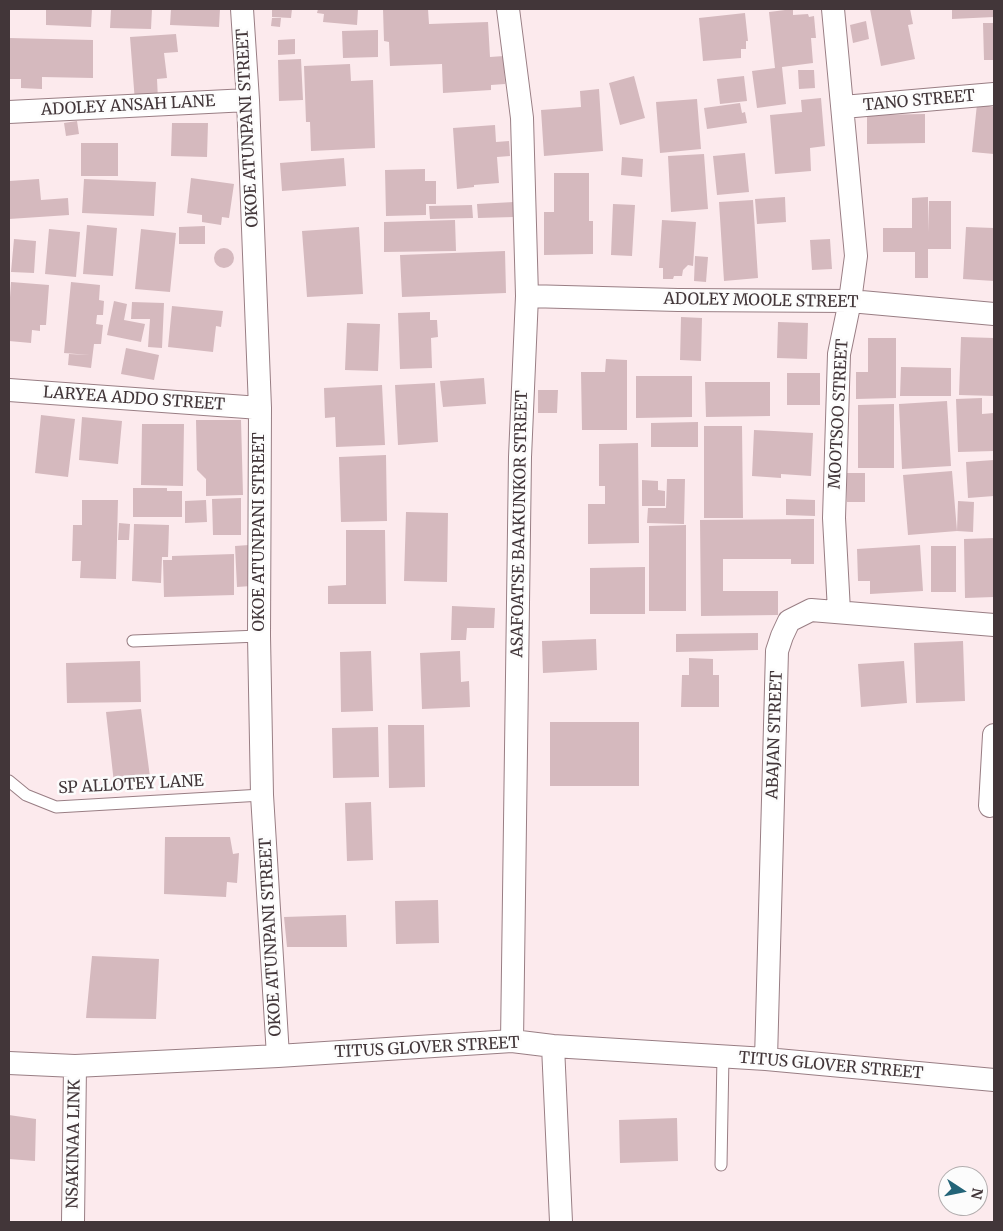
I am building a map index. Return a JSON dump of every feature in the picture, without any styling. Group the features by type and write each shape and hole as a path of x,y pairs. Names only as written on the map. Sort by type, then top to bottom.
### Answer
{"street":[{"name":"OKOE ATUNPANI STREET","path":"242,9 248,100 260,408 259,636 262,795 278,1056"},
{"name":"ASAFOATSE BAAKUNKOR STREET","path":"508,9 524,144 527,296 520,457 512,1041"},
{"name":"MOOTSOO STREET","path":"832,9 856,256 850,301 839,354 834,518 839,612"},
{"name":"TANO STREET","path":"843,107 994,94"},
{"name":"ADOLEY ANSAH LANE","path":"9,112 248,100"},
{"name":"ADOLEY MOOLE STREET","path":"527,296 678,300 850,301 994,314"},
{"name":"LARYEA ADDO STREET","path":"9,390 260,408"},
{"name":"ABAJAN STREET","path":"766,1059 777,650 789,621 811,610 994,625"},
{"path":"990,806 994,735"},
{"name":"TITUS GLOVER STREET","path":"9,1063 75,1066 278,1056 512,1041 553,1046 766,1059 994,1080"},
{"path":"553,1046 561,1222"},
{"name":"NSAKINAA LINK","path":"73,1222 75,1066"}],"lane":[{"path":"133,641 259,636"},
{"name":"SP ALLOTEY LANE","path":"9,781 26,795 56,807 262,795"},
{"path":"721,1165 723,1056"}],"building":[{"path":"46,9 92,9 91,27 46,25"},
{"path":"111,9 152,9 151,29 110,28"},
{"path":"171,9 220,9 219,27 170,25"},
{"path":"272,9 292,9 291,18 272,17"},
{"path":"318,9 358,9 357,25 323,22 324,14 317,13"},
{"path":"383,9 428,9 429,24 488,22 490,57 504,56 505,84 491,85 491,90 443,93 442,64 390,66 389,42 384,41"},
{"path":"793,9 793,15 808,14 809,17 814,16 816,38 811,38 813,63 782,67 786,104 757,108 752,71 775,68 769,12"},
{"path":"870,9 910,9 913,24 908,25 915,59 881,66"},
{"path":"952,9 994,9 994,17 952,19"},
{"path":"745,13 748,41 746,41 746,49 741,49 741,58 703,61 699,18"},
{"path":"272,18 281,18 280,27 271,26"},
{"path":"866,21 869,39 853,43 850,25"},
{"path":"983,23 994,23 994,60 984,60"},
{"path":"378,30 378,57 343,58 342,31"},
{"path":"176,34 178,52 164,53 167,78 157,79 158,100 135,102 130,37"},
{"path":"9,38 93,40 93,78 42,77 42,89 21,88 21,79 9,79"},
{"path":"295,39 295,54 278,55 278,40"},
{"path":"301,59 303,100 279,101 278,60"},
{"path":"350,64 351,81 373,80 375,148 311,151 310,122 306,122 304,66"},
{"path":"798,70 814,70 815,88 799,89"},
{"path":"634,76 645,118 620,125 609,83"},
{"path":"744,76 747,101 720,104 717,79"},
{"path":"599,89 603,151 544,156 541,110 581,107 580,91"},
{"path":"821,98 825,146 810,148 811,171 775,174 770,115 802,112 801,100"},
{"path":"697,99 701,149 660,153 656,102"},
{"path":"740,103 742,113 745,112 747,123 707,129 704,108"},
{"path":"977,104 994,107 994,154 972,152"},
{"path":"925,114 925,143 867,144 867,115"},
{"path":"77,121 79,134 66,136 64,123"},
{"path":"172,123 208,123 207,157 171,156"},
{"path":"495,125 496,142 509,141 510,156 497,157 499,183 474,185 474,187 457,189 453,128"},
{"path":"81,143 118,143 118,176 81,176"},
{"path":"745,153 749,192 717,195 713,156"},
{"path":"704,154 708,209 671,212 668,156"},
{"path":"622,157 643,159 642,177 621,175"},
{"path":"344,158 346,186 282,191 280,163"},
{"path":"425,169 425,181 436,181 436,204 426,204 426,215 386,216 385,170"},
{"path":"554,173 589,173 589,221 593,221 593,254 544,255 544,212 554,212"},
{"path":"191,178 234,184 229,218 222,217 221,225 202,222 202,215 187,213"},
{"path":"39,179 41,200 68,198 69,215 9,219 9,181"},
{"path":"84,179 156,182 154,216 82,213"},
{"path":"785,197 786,222 757,224 755,199"},
{"path":"928,197 928,232 929,201 951,201 951,249 928,249 928,278 915,278 915,252 883,252 883,228 912,228 912,198"},
{"path":"753,200 758,278 724,281 719,202"},
{"path":"514,202 514,217 478,218 477,204"},
{"path":"613,204 635,205 632,256 611,255"},
{"path":"472,205 473,218 430,219 429,206"},
{"path":"455,220 456,251 384,252 384,222"},
{"path":"662,220 696,222 693,266 688,265 683,270 682,276 674,276 673,279 663,279 663,268 659,268"},
{"path":"87,225 117,228 113,276 83,274"},
{"path":"205,226 205,244 179,244 179,227"},
{"path":"359,227 363,294 307,297 302,231"},
{"path":"966,227 994,228 994,281 963,279"},
{"path":"49,229 80,232 76,277 45,274"},
{"path":"141,229 176,233 170,292 135,289"},
{"path":"14,239 36,241 34,273 11,272"},
{"path":"830,239 832,269 812,270 810,240"},
{"path":"224,248 231,251 234,258 231,265 224,268 217,265 214,258 217,251"},
{"path":"505,251 506,293 402,297 400,255"},
{"path":"695,256 708,257 706,282 694,281"},
{"path":"11,282 49,285 46,325 40,325 40,331 32,330 31,343 9,341"},
{"path":"71,282 100,285 99,300 104,301 103,315 97,315 96,324 103,325 101,344 94,344 91,368 68,365 69,354 90,355 64,353"},
{"path":"114,301 127,304 124,320 145,324 141,342 107,335"},
{"path":"132,302 164,303 162,348 148,347 150,319 131,319"},
{"path":"172,306 223,311 221,327 216,326 213,352 168,347"},
{"path":"430,312 430,320 437,320 438,337 431,338 432,368 400,369 398,313"},
{"path":"681,317 702,318 701,361 680,360"},
{"path":"778,322 808,323 807,359 777,358"},
{"path":"347,323 380,324 378,371 345,370"},
{"path":"961,337 994,338 994,396 959,395"},
{"path":"868,338 896,338 896,398 856,399 856,372 868,372"},
{"path":"126,348 159,355 154,380 121,374"},
{"path":"606,359 627,360 627,430 582,430 581,372 605,372"},
{"path":"901,367 951,368 951,396 900,396"},
{"path":"787,373 820,373 820,405 787,405"},
{"path":"636,376 692,376 692,417 636,418"},
{"path":"484,378 486,404 443,407 440,381"},
{"path":"705,382 770,382 770,416 706,417"},
{"path":"435,383 438,442 398,445 395,385"},
{"path":"382,385 385,445 336,447 335,417 325,418 324,388"},
{"path":"538,390 558,390 557,413 538,413"},
{"path":"982,398 982,414 994,413 994,451 958,452 956,399"},
{"path":"947,401 951,466 902,469 899,404"},
{"path":"894,404 894,468 858,468 858,405"},
{"path":"41,415 75,419 68,477 35,473"},
{"path":"82,417 122,421 118,464 79,460"},
{"path":"196,420 241,420 243,495 206,496 206,479 197,470"},
{"path":"698,422 698,447 651,447 651,423"},
{"path":"142,424 184,424 183,486 141,485"},
{"path":"704,426 742,426 743,518 704,518"},
{"path":"754,430 813,433 811,476 781,474 781,478 752,476"},
{"path":"638,443 639,543 588,544 588,504 605,504 605,486 599,486 599,444"},
{"path":"386,455 387,521 341,522 339,457"},
{"path":"994,460 994,496 968,498 966,462"},
{"path":"952,471 957,531 908,535 903,475"},
{"path":"847,473 865,473 865,502 847,502"},
{"path":"667,479 685,479 684,524 647,523 648,508 666,508"},
{"path":"642,480 658,481 658,490 665,491 665,506 642,506"},
{"path":"133,488 167,488 167,491 182,491 182,517 133,517"},
{"path":"241,498 241,535 213,535 212,499"},
{"path":"786,499 815,500 815,516 786,515"},
{"path":"82,500 118,500 116,579 80,578 81,561 72,561 73,525 82,525"},
{"path":"206,500 207,522 185,523 185,501"},
{"path":"958,501 974,502 973,532 957,531"},
{"path":"406,512 448,513 447,582 404,581"},
{"path":"814,519 814,564 791,564 791,559 723,559 723,591 778,591 778,615 701,616 700,520"},
{"path":"119,523 130,524 129,540 118,540"},
{"path":"134,524 169,525 168,557 162,557 161,583 132,581"},
{"path":"686,525 686,611 649,611 649,526"},
{"path":"346,530 385,530 386,604 328,604 328,586 346,585"},
{"path":"994,538 994,597 965,598 964,539"},
{"path":"249,545 251,586 237,587 235,546"},
{"path":"920,545 923,591 870,594 870,581 858,581 857,549"},
{"path":"931,546 956,546 956,592 931,592"},
{"path":"234,554 234,595 164,597 163,560 172,560 172,556"},
{"path":"645,567 645,614 590,614 590,568"},
{"path":"452,606 495,608 494,628 467,628 466,640 451,640"},
{"path":"758,633 758,650 676,652 676,634"},
{"path":"596,639 597,670 543,673 542,641"},
{"path":"963,641 965,701 916,703 914,643"},
{"path":"371,651 373,711 341,712 340,652"},
{"path":"460,651 461,682 469,681 470,707 422,709 420,653"},
{"path":"689,658 713,659 713,675 719,675 719,707 681,707 682,675 689,675"},
{"path":"140,661 141,702 67,703 66,663"},
{"path":"904,661 907,703 861,707 858,664"},
{"path":"141,709 150,777 114,783 106,712"},
{"path":"550,722 639,722 639,786 550,786"},
{"path":"388,725 424,725 425,787 389,788"},
{"path":"378,727 379,777 333,778 332,728"},
{"path":"371,802 373,860 347,861 345,803"},
{"path":"165,837 230,837 233,854 239,853 237,883 227,882 226,897 164,894"},
{"path":"438,900 439,943 396,944 395,901"},
{"path":"346,915 347,947 287,947 284,917"},
{"path":"92,956 159,959 156,1019 86,1018"},
{"path":"9,1115 36,1119 35,1161 9,1159"},
{"path":"677,1118 678,1161 620,1163 619,1120"}]}
